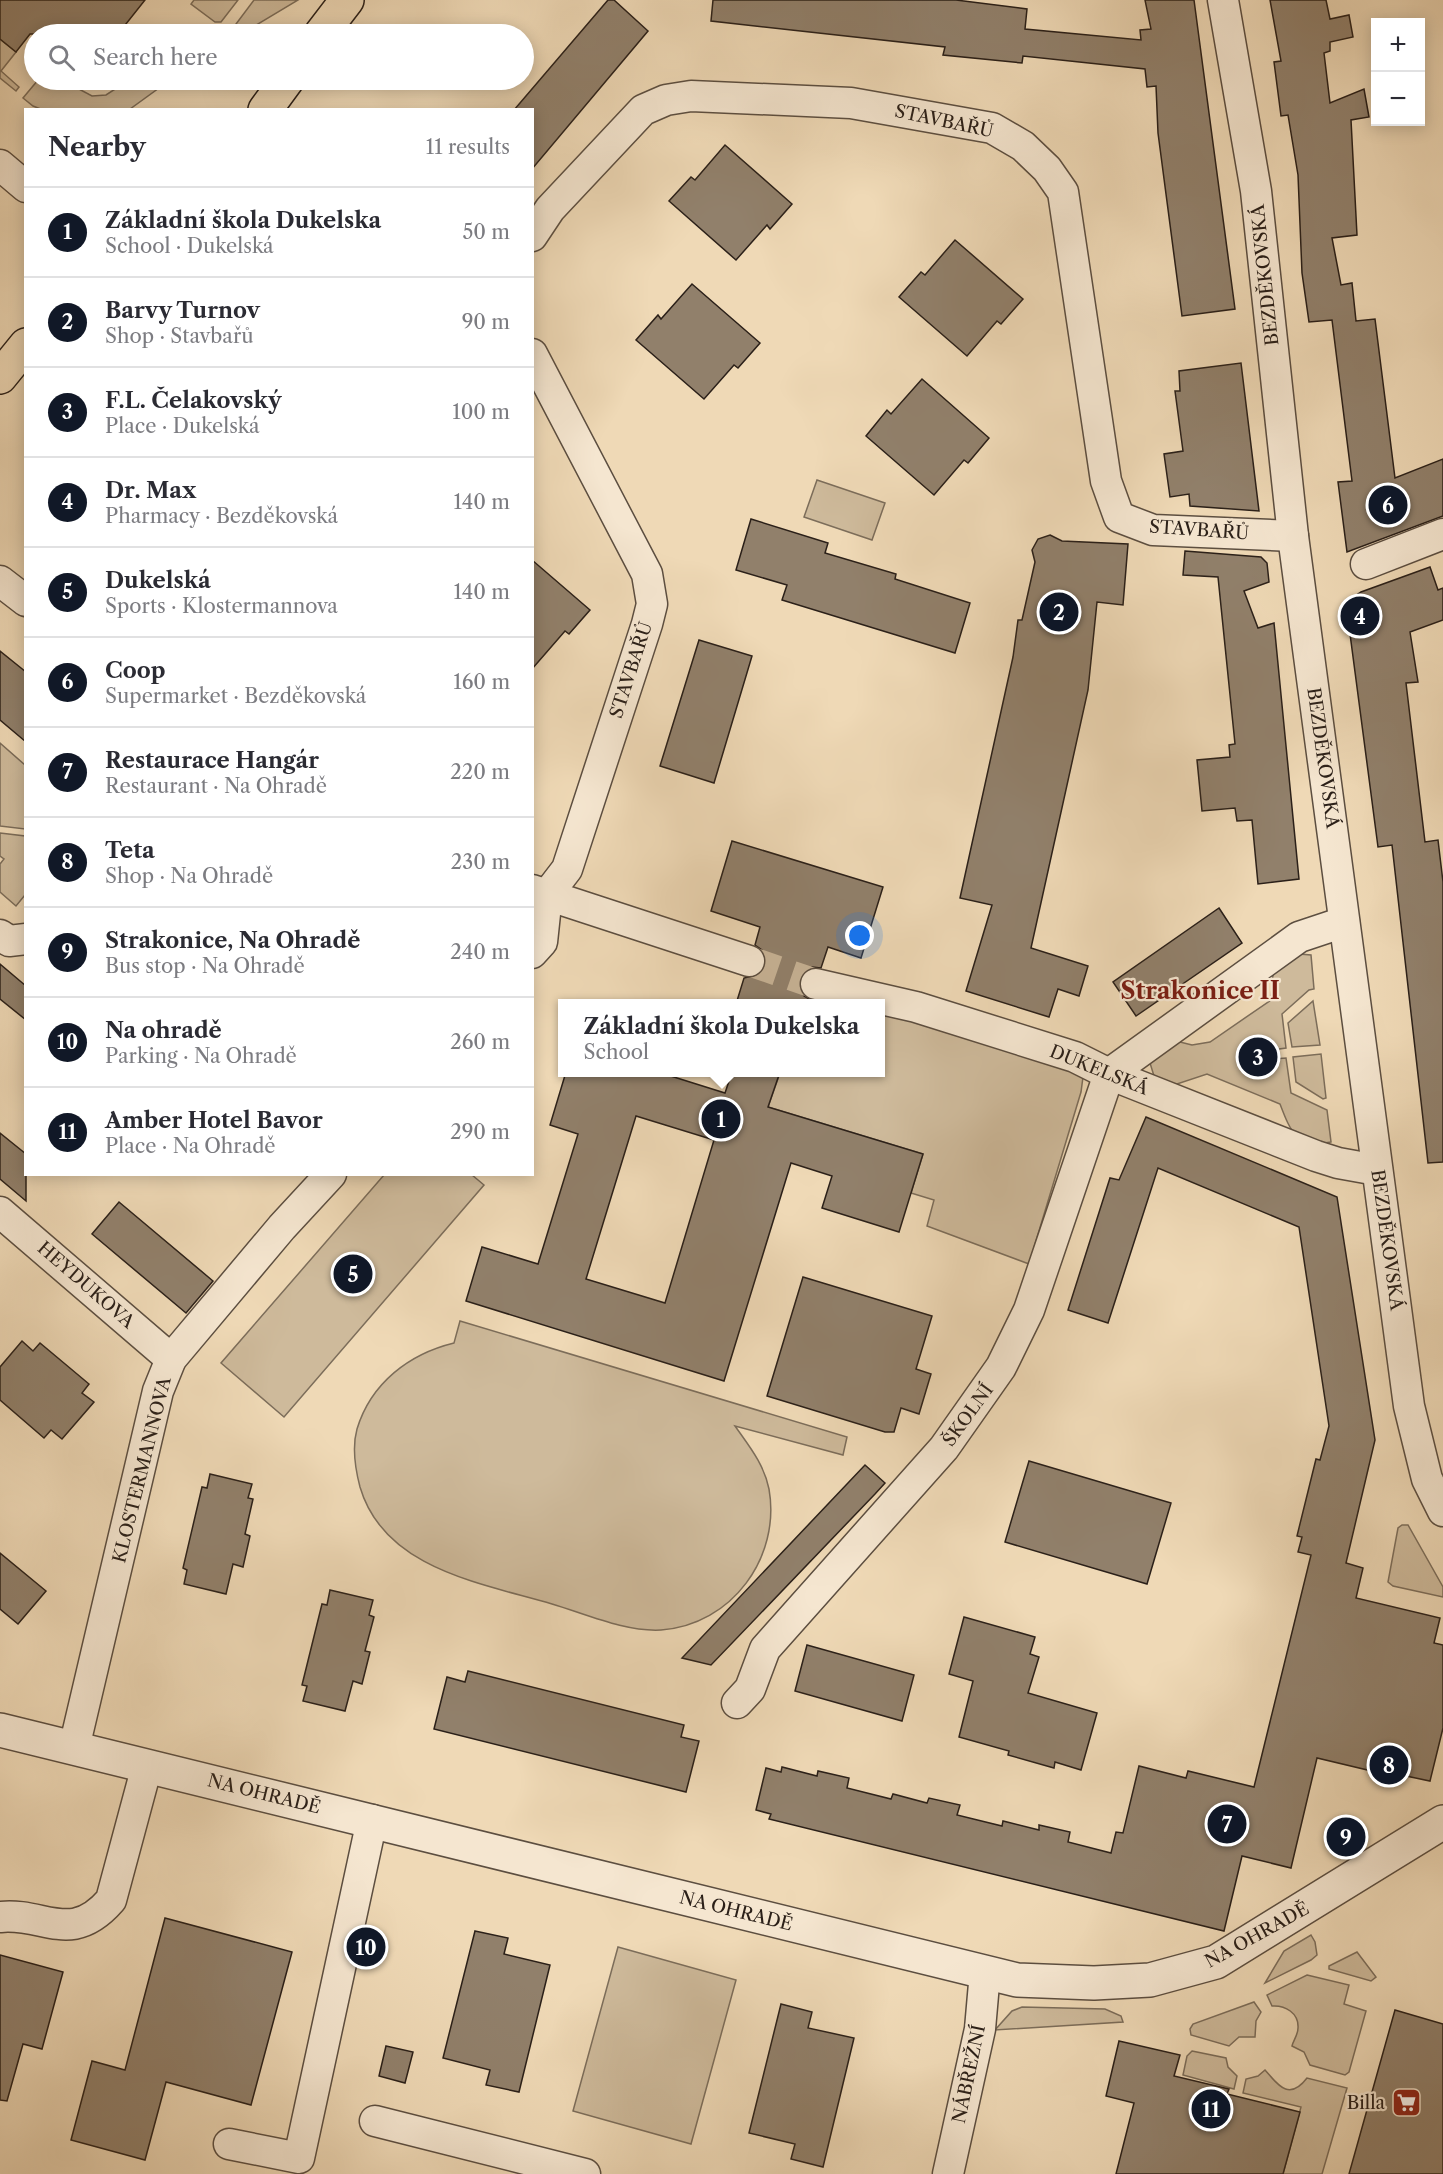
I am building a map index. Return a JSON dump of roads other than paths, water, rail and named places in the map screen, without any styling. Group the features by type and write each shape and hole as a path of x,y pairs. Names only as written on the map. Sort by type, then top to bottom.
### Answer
{"main road":[{"path":"329,24 347,0"},
{"path":"266,108 280,90"},
{"path":"0,377 24,347"},
{"path":"0,390 24,371"}],"street":[{"name":"BEZDĚKOVSKÁ","path":"1223,0 1256,191 1293,536 1409,1406 1427,1479 1443,1510"},
{"name":"STAVBAŘŮ","path":"534,233 550,209 644,110 666,100 691,96 851,103 992,128 1023,146 1047,169 1063,192 1106,481 1119,517 1153,530 1293,536"},
{"path":"0,165 24,185"},
{"name":"STAVBAŘŮ","path":"534,358 647,574 652,604 567,869 540,892"},
{"path":"1365,564 1443,534"},
{"path":"0,581 24,599"},
{"path":"534,951 542,942 540,892 749,961"},
{"path":"1109,1074 1299,937 1344,922"},
{"path":"0,935 9,940 24,939"},
{"name":"DUKELSKÁ","path":"816,984 881,999"},
{"name":"DUKELSKÁ","path":"885,1000 916,1007 1075,1057 1109,1074 1316,1156 1338,1163 1377,1170"},
{"name":"ŠKOLNÍ","path":"737,1703 750,1689 765,1649 945,1448 1002,1367 1029,1310 1109,1074"},
{"name":"KLOSTERMANNOVA","path":"74,1748 158,1391 171,1359 282,1227 329,1176"},
{"name":"HEYDUKOVA","path":"0,1212 171,1359"},
{"name":"NA OHRADĚ","path":"0,1730 1017,1980 1094,1983 1150,1980 1216,1962 1443,1822"},
{"path":"0,1917 57,1924 76,1923 96,1917 111,1900 147,1766"},
{"path":"229,2144 299,2157 372,1820"},
{"name":"NÁBŘEŽNÍ","path":"948,2174 981,2029 985,1972"},
{"path":"375,2121 585,2174"}],"tunnel":[{"path":"749,961 816,984"}],"place":[{"name":"Coop","path":"1388,505"},
{"name":"Barvy Turnov","path":"1059,612"},
{"name":"Dr. Max","path":"1360,616"},
{"name":"F.L. Čelakovský","path":"1258,1057"},
{"name":"Základní škola Dukelska","path":"721,1119"},
{"name":"Dukelská","path":"353,1274"},
{"name":"Teta","path":"1389,1765"},
{"name":"Restaurace Hangár","path":"1227,1824"},
{"name":"Strakonice, Na Ohradě","path":"1346,1837"},
{"name":"Na ohradě","path":"366,1947"},
{"name":"Billa","path":"1406,2103"},
{"name":"Amber Hotel Bavor","path":"1211,2109"}],"district":[{"name":"Strakonice II","path":"1200,991"}]}
